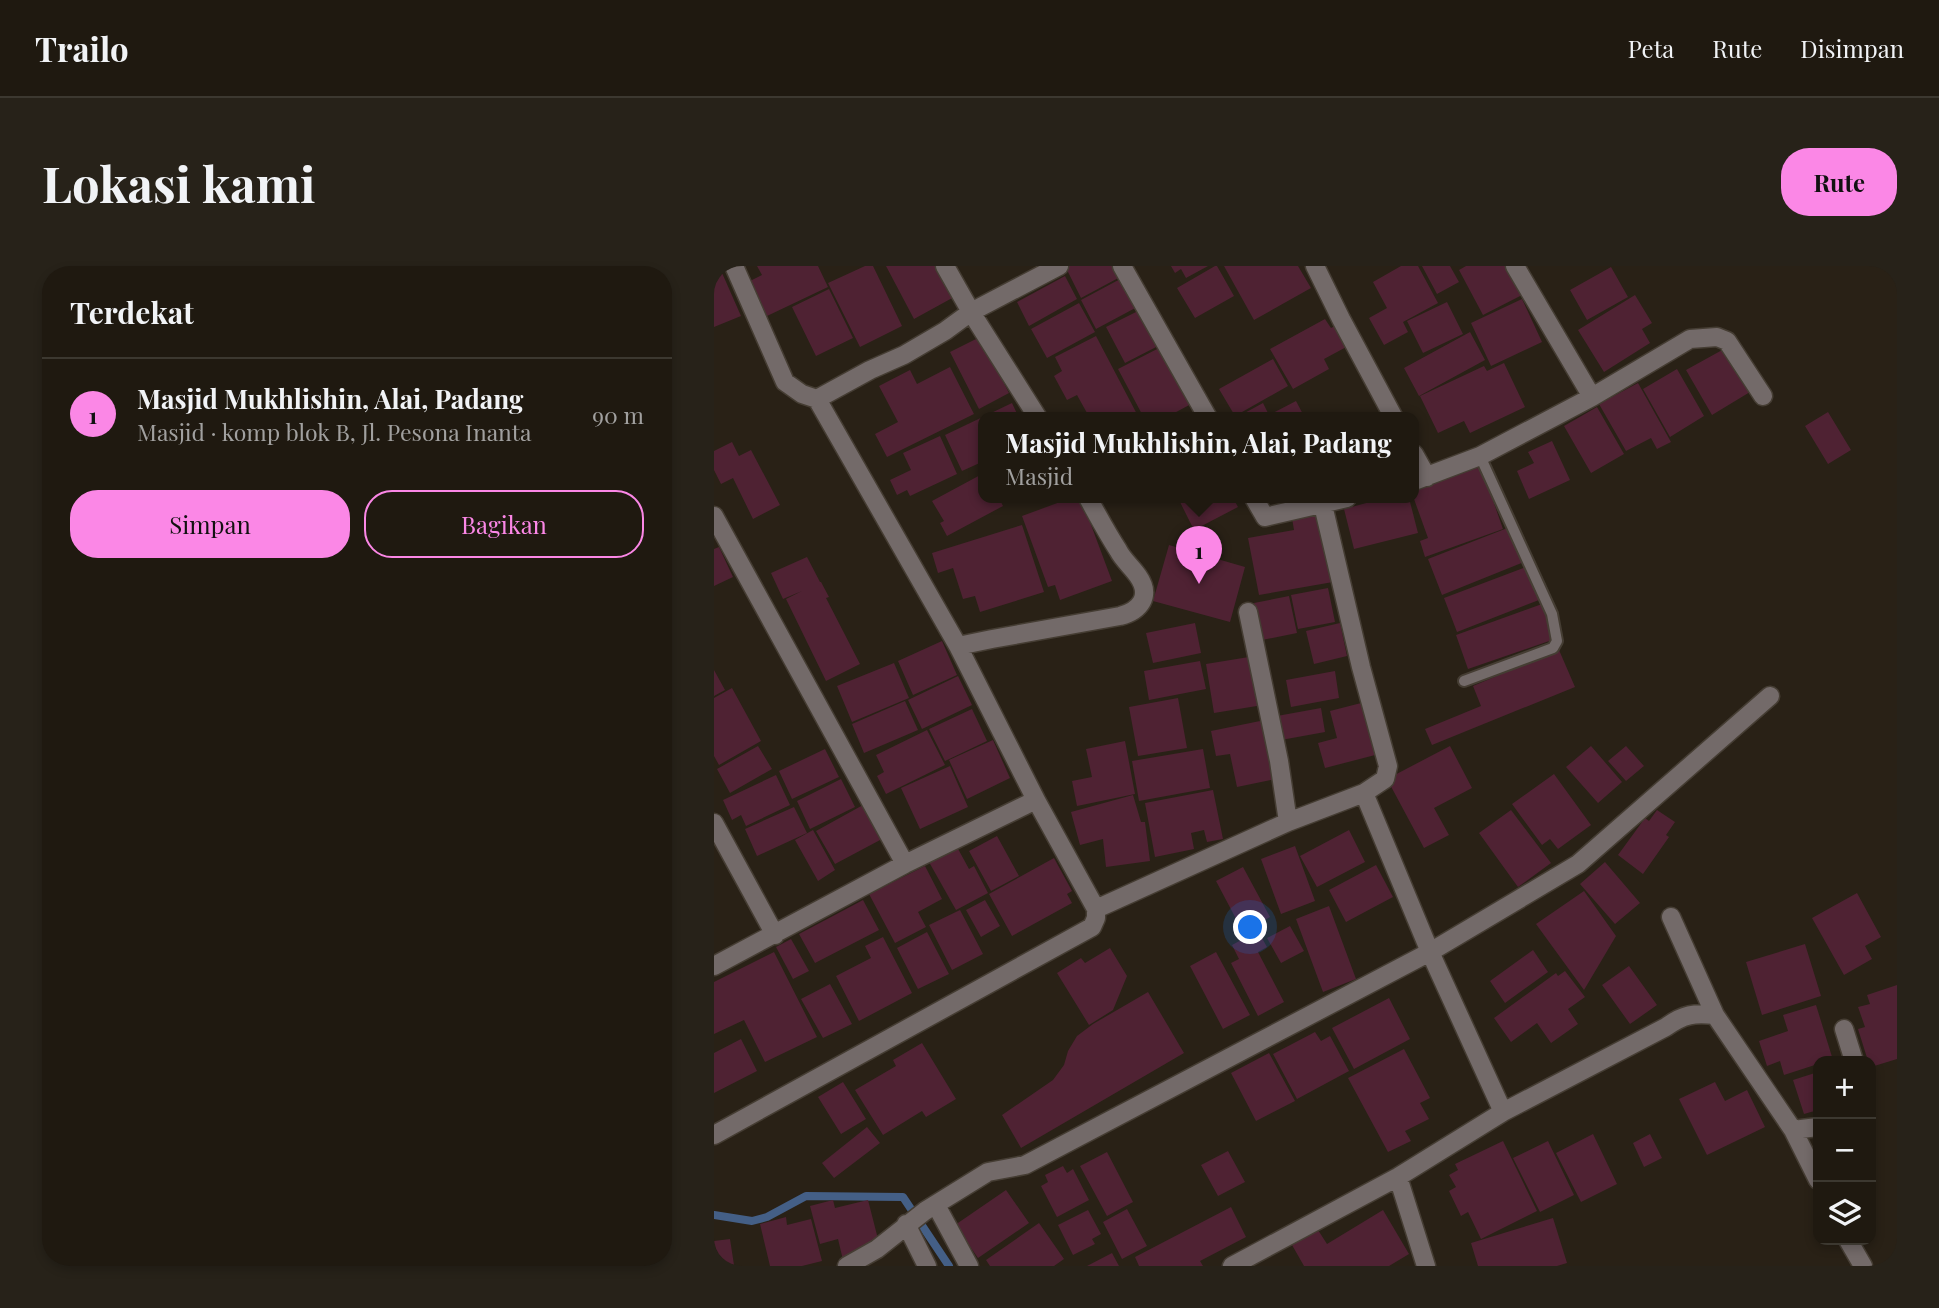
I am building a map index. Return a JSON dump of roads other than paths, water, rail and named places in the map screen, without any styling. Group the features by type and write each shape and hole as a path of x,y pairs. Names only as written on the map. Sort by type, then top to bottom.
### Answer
{"street":[{"path":"714,1135 1092,927 1096,918 1096,909 1036,800 958,646 817,399 802,394 785,382 734,266"},
{"path":"945,266 1034,412"},
{"path":"817,399 904,355 971,312 1059,266"},
{"path":"1122,266 1205,412"},
{"path":"1315,266 1340,319 1391,412"},
{"path":"1515,266 1592,397"},
{"path":"1420,479 1480,456 1592,397 1690,339 1717,337 1727,341 1763,396"},
{"path":"958,646 1133,613 1141,606 1144,593 1140,579 1120,554 1090,503"},
{"path":"1257,503 1265,517 1330,503"},
{"path":"1096,909 1288,822 1364,793 1385,779 1388,766 1361,667 1323,505"},
{"path":"714,516 905,864"},
{"path":"1248,612 1279,761 1288,822"},
{"path":"847,1266 877,1249 920,1215 988,1172 1025,1165 1430,952 1578,864 1770,696"},
{"path":"1364,793 1430,952 1503,1112"},
{"path":"714,966 905,864 1036,800"},
{"path":"714,823 775,934"},
{"path":"1671,917 1715,1014 1793,1130 1813,1170"},
{"path":"1232,1266 1398,1177 1503,1112 1676,1020 1695,1013 1715,1014"},
{"path":"1844,1029 1852,1056"},
{"path":"1793,1130 1813,1128"},
{"path":"1398,1177 1426,1266"},
{"path":"920,1215 927,1266"},
{"path":"920,1215 969,1266"},
{"path":"1851,1245 1863,1266"}],"lane":[{"path":"1464,681 1553,649 1556,641 1552,614 1480,456"}],"waterway":[{"path":"714,1215 752,1221 767,1217 806,1196 903,1197 949,1266"}],"place":[{"name":"Masjid Mukhlishin, Alai, Padang","path":"1199,584"}]}
